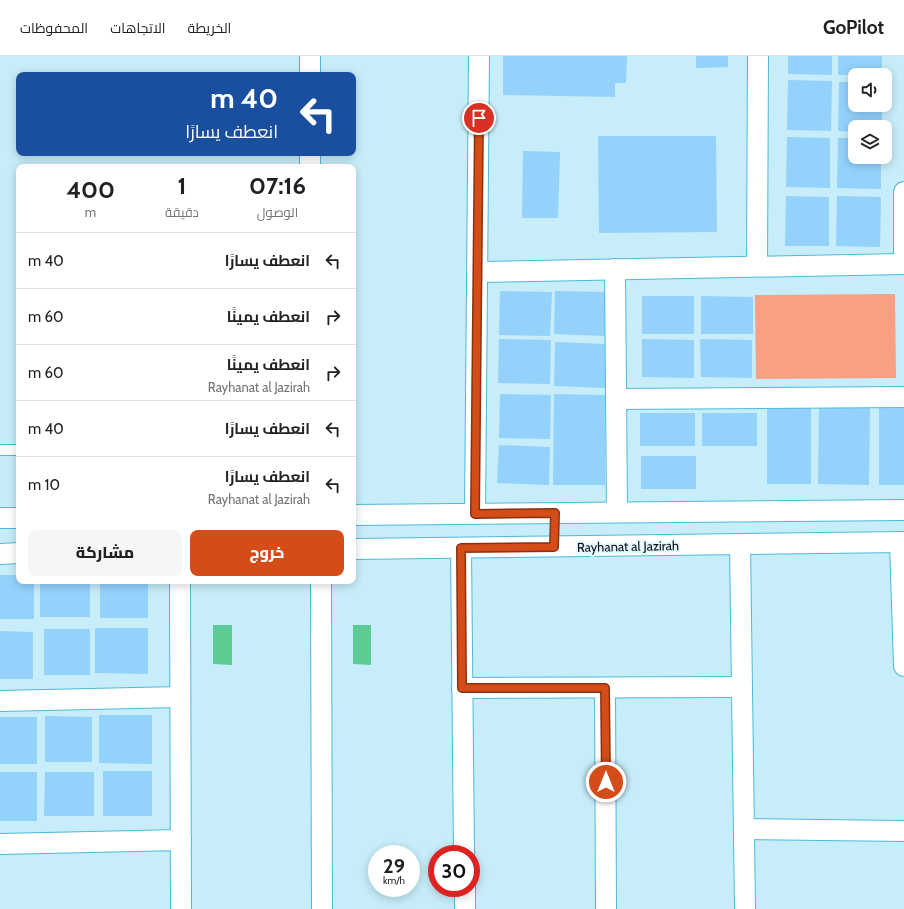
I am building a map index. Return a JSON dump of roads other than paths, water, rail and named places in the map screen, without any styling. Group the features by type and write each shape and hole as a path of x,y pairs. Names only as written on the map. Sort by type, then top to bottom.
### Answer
{"street":[{"path":"310,56 310,72"},
{"path":"475,514 479,56"},
{"path":"757,266 758,56"},
{"path":"477,272 904,264 904,192"},
{"path":"615,269 617,512"},
{"path":"616,399 904,397"},
{"path":"356,515 904,510"},
{"path":"554,547 555,513"},
{"path":"0,518 16,518"},
{"path":"902,542 904,666"},
{"name":"Rayhanat al Jazirah","path":"356,549 902,542"},
{"path":"740,544 745,909"},
{"path":"461,548 464,845"},
{"path":"0,554 16,554"},
{"path":"180,584 181,909"},
{"path":"322,584 322,909"},
{"path":"462,688 742,687"},
{"path":"605,688 606,909"},
{"path":"0,701 180,697"},
{"path":"744,829 904,831"},
{"path":"0,844 181,840"},
{"path":"465,897 465,909"}],"lane":[{"path":"0,450 16,450"}]}
